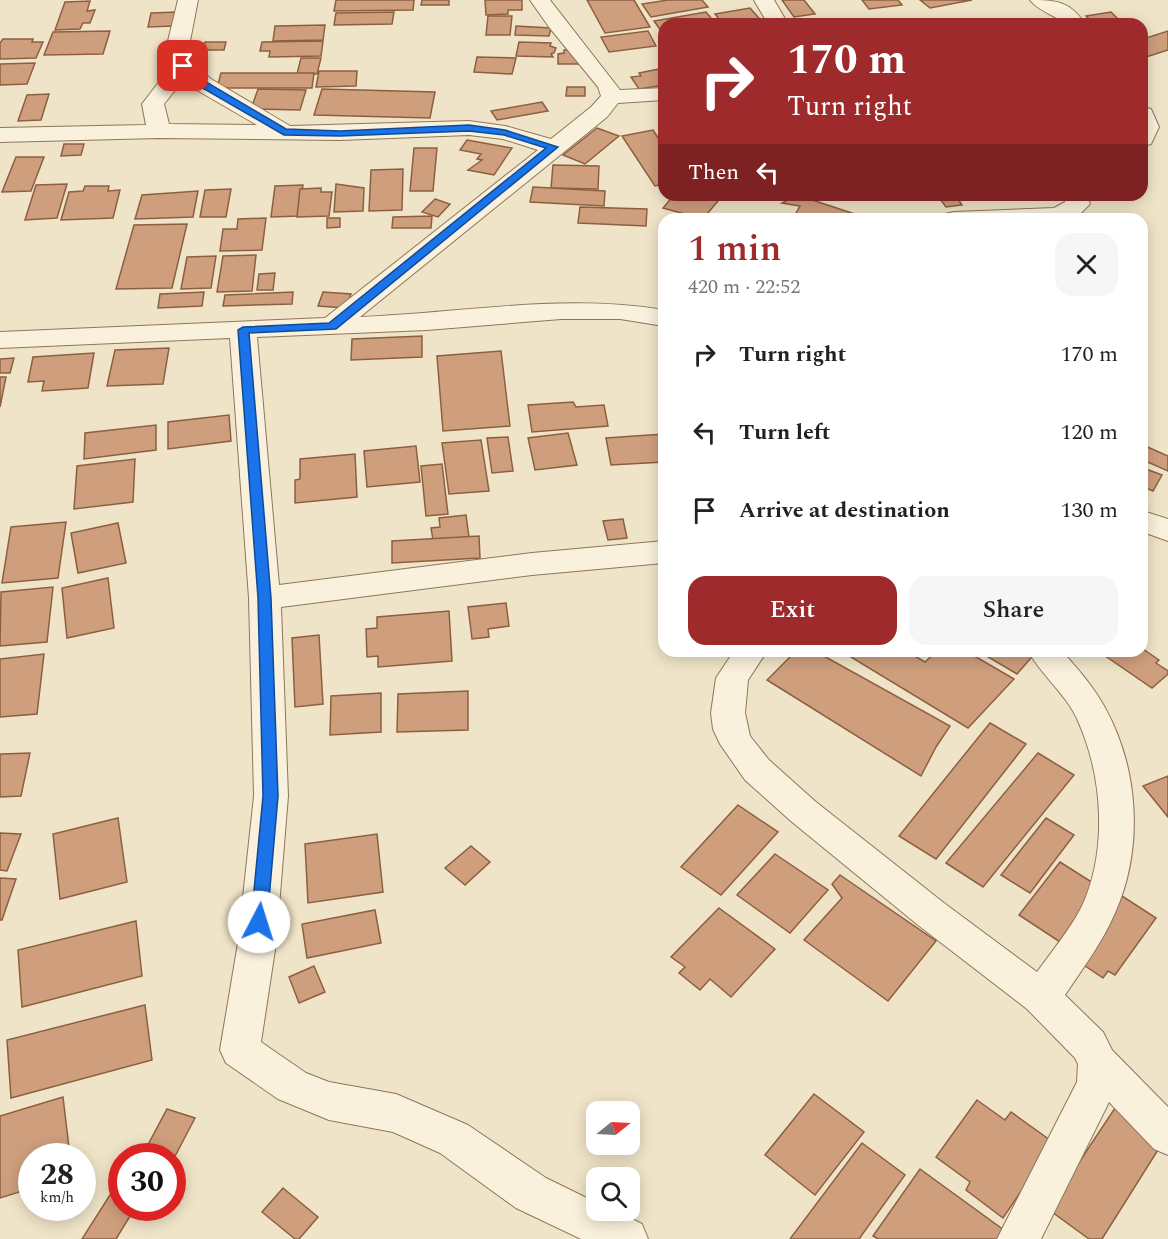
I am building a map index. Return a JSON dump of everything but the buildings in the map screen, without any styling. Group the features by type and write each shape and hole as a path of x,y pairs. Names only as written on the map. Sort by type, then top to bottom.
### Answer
{"street":[{"path":"188,0 179,40 183,66 203,84 284,132"},
{"path":"540,0 608,86 612,97"},
{"path":"764,0 774,18"},
{"path":"1036,5 1065,13 1070,18"},
{"path":"159,131 153,104 183,66"},
{"path":"332,326 599,112 612,97 658,94"},
{"path":"0,135 159,131 340,134 469,128 505,133 553,147"},
{"path":"1065,213 1078,204 1077,201"},
{"path":"0,340 427,322 561,311 658,316"},
{"path":"243,330 265,598 271,796 256,943 240,1050 292,1086 329,1101 396,1113 454,1139 531,1193 627,1239"},
{"path":"1148,523 1168,530"},
{"path":"265,598 532,564 658,553"},
{"path":"747,657 732,678 728,712 730,729 737,744 757,770 804,812 922,907 1041,997 1089,1045 1098,1063 1168,1135"},
{"path":"1041,997 1097,914 1107,887 1116,849 1118,806 1095,719 1048,657"},
{"path":"1018,1239 1097,1084 1098,1063"}],"route":[{"path":"183,66 203,84 284,132 340,134 469,128 505,133 553,147 332,326 243,330 265,598 271,796 259,922"}]}
